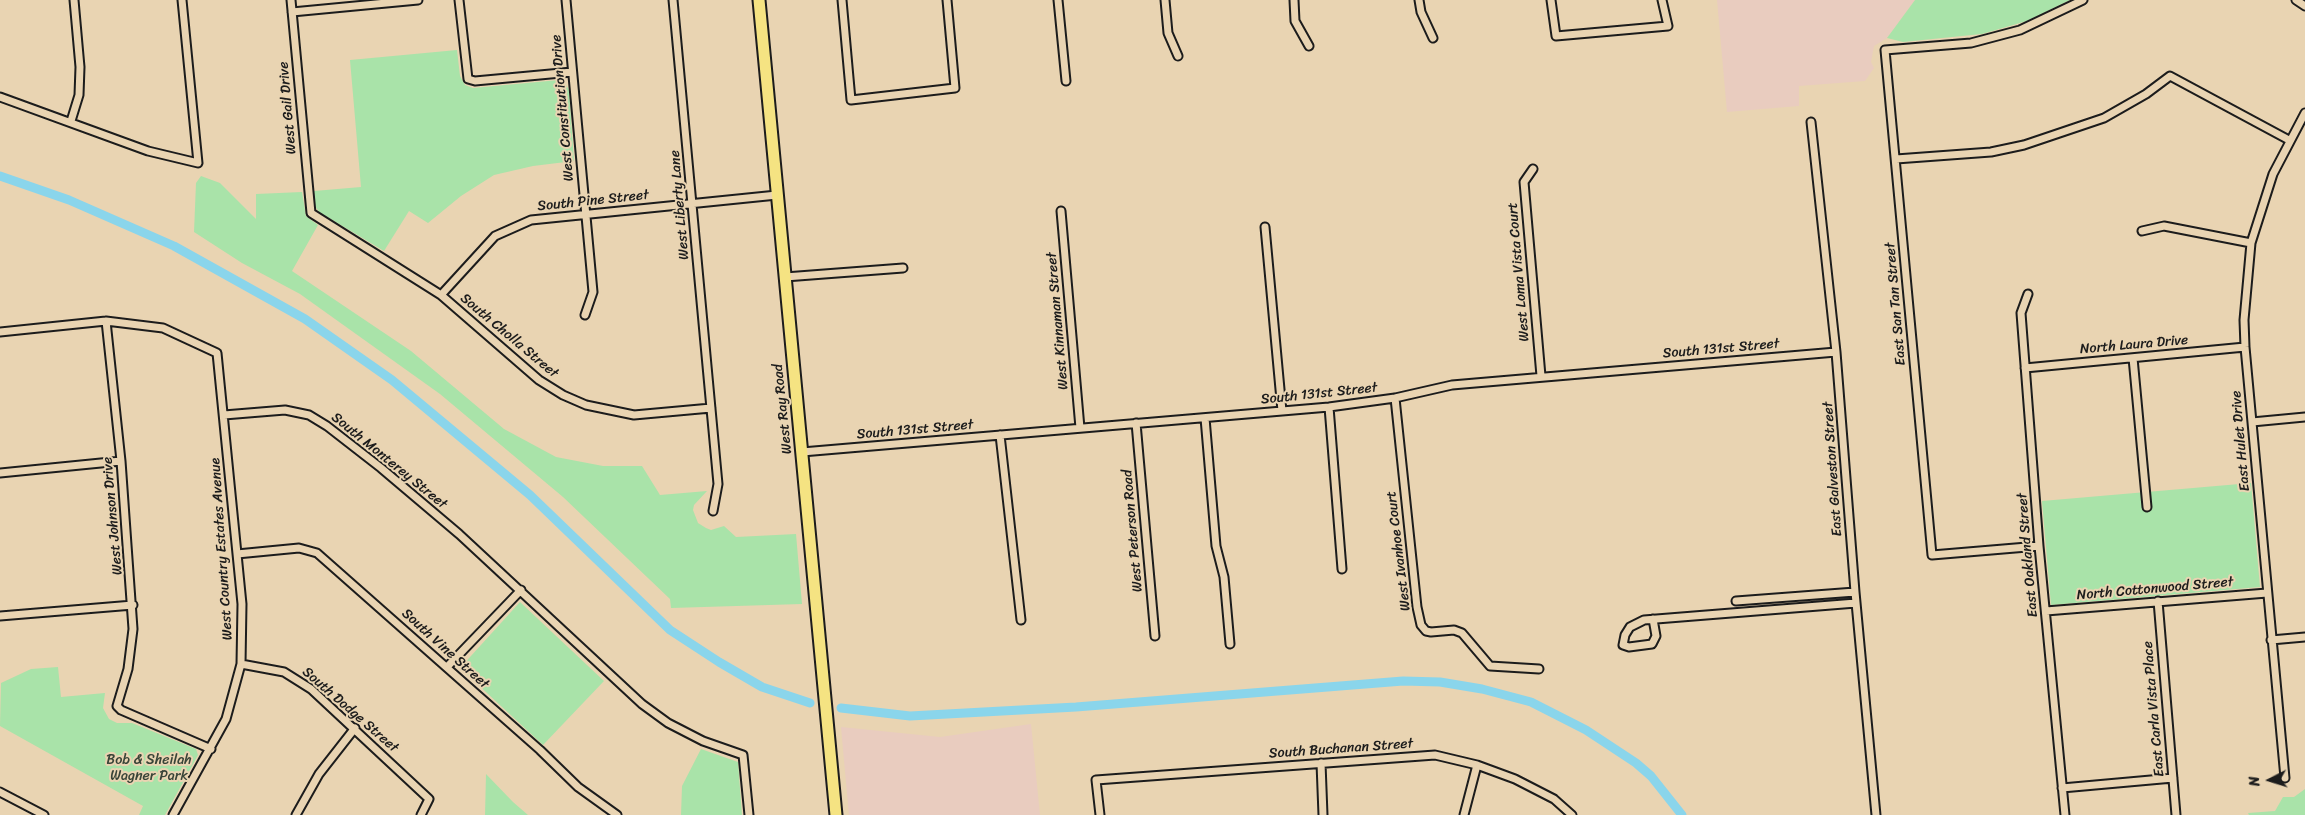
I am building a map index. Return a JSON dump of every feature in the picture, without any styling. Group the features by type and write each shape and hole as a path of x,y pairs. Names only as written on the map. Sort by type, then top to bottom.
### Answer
{"main road":[{"name":"West Ray Road","path":"759,0 836,815"}],"street":[{"path":"71,121 79,96 80,67 74,0"},
{"path":"0,97 148,150 198,164 182,0"},
{"name":"West Gail Drive","path":"291,0 311,213"},
{"path":"292,12 418,0"},
{"path":"459,0 468,79 572,72"},
{"name":"West Constitution Drive","path":"566,0 593,292 585,315"},
{"name":"West Liberty Lane","path":"672,0 693,204 718,484 712,511"},
{"path":"842,0 852,100 955,88 947,0"},
{"path":"1058,0 1066,80"},
{"path":"1165,0 1168,33 1178,56"},
{"path":"1294,0 1295,21 1309,46"},
{"path":"1419,0 1421,12 1432,38"},
{"path":"1551,0 1556,36 1668,26 1662,0"},
{"name":"East San Tan Street","path":"2039,546 1932,555 1885,50 1971,43 2020,30 2082,0"},
{"path":"2296,0 2305,6"},
{"path":"1896,159 1991,152 2024,145 2104,118 2146,94 2170,76 2289,140"},
{"name":"East Hulet Drive","path":"2285,778 2245,348 2246,285 2251,243 2273,174 2289,140 2305,113"},
{"name":"East Galveston Street","path":"1811,122 1836,352 1855,592 1876,815"},
{"name":"West Loma Vista Court","path":"1533,168 1524,182 1541,376"},
{"name":"South Pine Street","path":"441,295 495,236 531,220 777,196"},
{"name":"West Kinnaman Street","path":"1061,211 1080,428"},
{"name":"South Cholla Street","path":"311,213 441,295 538,380 586,405 634,414 712,408"},
{"path":"2142,231 2164,226 2251,243"},
{"path":"1265,228 1282,411"},
{"path":"784,277 903,268"},
{"name":"East Oakland Street","path":"2028,294 2021,312 2039,546 2065,815"},
{"path":"0,332 106,321 163,328 217,353 224,415"},
{"name":"West Johnson Drive","path":"106,321 121,461 133,605 132,646 116,706 120,710 211,749"},
{"name":"North Laura Drive","path":"2025,368 2245,348"},
{"name":"South 131st Street","path":"802,452 1328,407 1395,398 1452,385 1836,352"},
{"path":"2133,358 2148,507"},
{"name":"West Ivanhoe Court","path":"1395,398 1416,607 1422,625 1426,631 1454,630 1462,633 1490,666 1539,669"},
{"path":"1328,407 1342,569"},
{"name":"South Monterey Street","path":"224,415 285,410 309,415 321,422 381,468 459,534 642,704 668,722 703,741 743,755 749,815"},
{"name":"West Country Estates Avenue","path":"176,814 226,719 241,664 243,634 224,415"},
{"path":"1205,418 1216,546 1224,577 1230,644"},
{"path":"2252,422 2305,418"},
{"name":"West Peterson Road","path":"1136,423 1155,636"},
{"path":"1000,435 1021,620"},
{"path":"0,473 121,461"},
{"name":"South Vine Street","path":"237,554 299,548 317,553 447,667 578,787 617,815"},
{"path":"447,667 521,590"},
{"path":"1736,601 1855,592"},
{"name":"North Cottonwood Street","path":"2046,611 2267,592"},
{"name":"East Carla Vista Place","path":"2158,601 2176,815"},
{"path":"1653,619 1656,636 1652,644 1629,647 1623,645 1625,635 1630,628 1644,620 1653,619 1856,603"},
{"path":"0,616 133,605"},
{"path":"2271,640 2305,637"},
{"name":"South Dodge Street","path":"241,664 284,672 298,679 355,728 429,799 421,815"},
{"path":"296,815 319,774 338,747 355,728"},
{"name":"South Buchanan Street","path":"1100,815 1096,780 1435,755 1477,766 1531,787 1554,799 1572,815"},
{"path":"1321,763 1323,815"},
{"path":"1464,815 1477,766"},
{"path":"2062,788 2173,778"},
{"path":"0,792 44,815"}],"shaded area":[{"path":"1717,0 1915,0 1887,38 1874,46 1871,62 1874,68 1865,81 1799,86 1799,106 1727,112"},
{"path":"1031,724 1040,815 849,815 841,727 940,737"}],"green space":[{"path":"1915,0 2070,0 2027,21 1982,34 1903,42 1887,38"},
{"path":"457,50 460,76 465,85 473,88 564,81 569,90 574,161 533,166 494,175 461,196 428,223 409,211 384,251 319,212 315,206 314,191 361,187 350,60"},
{"path":"201,176 220,183 256,219 256,194 302,192 306,216 318,225 292,271 411,351 504,429 556,457 603,466 642,466 660,495 707,491 694,505 693,510 698,523 711,530 724,526 736,537 796,534 802,604 671,608 670,599 563,497 440,394 300,294 242,263 194,232 196,183"},
{"path":"2251,483 2260,587 2051,605 2042,501"},
{"path":"520,602 604,681 543,745 460,668"},
{"name":"Bob & Sheilah Wagner Park","path":"58,667 61,697 105,693 103,708 109,719 117,723 132,723 196,749 198,755 165,815 139,815 143,806 0,726 1,683 31,669"},
{"path":"701,749 738,762 742,815 681,815 682,786"},
{"path":"486,774 513,802 528,815 485,815"},
{"path":"2305,789 2305,815 2249,815 2248,813 2275,811 2283,797 2294,797"}],"waterway":[{"path":"0,176 69,200 174,246 305,319 392,380 530,495 670,630 762,687 810,703"},
{"path":"841,708 910,716 1076,707 1403,681 1440,682 1482,689 1531,702 1586,730 1636,763 1651,776 1682,815"}]}
